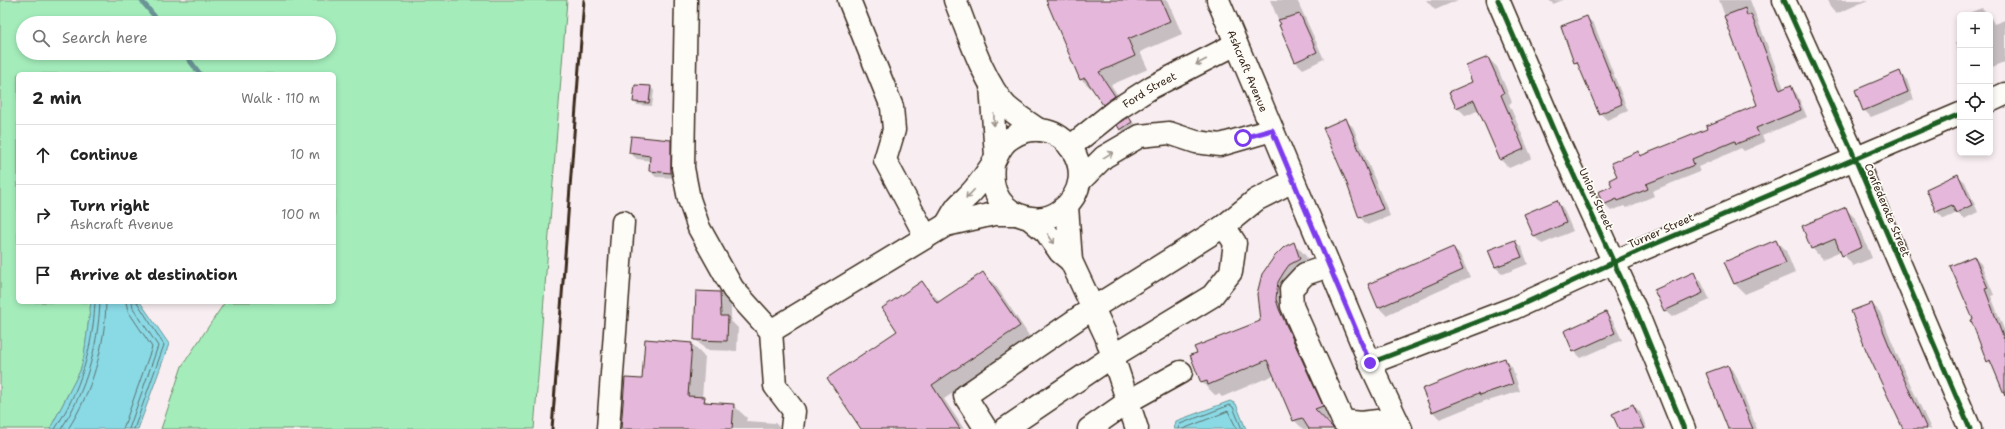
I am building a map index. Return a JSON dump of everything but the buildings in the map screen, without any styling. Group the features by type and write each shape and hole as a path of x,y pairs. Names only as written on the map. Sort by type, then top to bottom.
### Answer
{"street":[{"path":"686,0 683,168 689,199 699,228 733,289 771,331 775,386 794,411 792,429"},
{"path":"849,0 892,107 894,130 885,160 926,237"},
{"path":"955,0 991,85 1006,105 1020,118 1039,130"},
{"name":"Ashcraft Avenue","path":"1218,0 1370,363 1399,424"},
{"name":"Union Street","path":"1498,0 1560,145 1614,262 1684,429"},
{"name":"Confederate Street","path":"1784,0 1855,158 1970,429"},
{"name":"Ford Street","path":"1070,147 1116,110 1152,87 1236,44"},
{"path":"991,85 994,160 992,179 996,194 1004,205 1046,232 1060,252 1071,261"},
{"path":"1993,100 2005,94"},
{"name":"Turner Street","path":"1370,363 1514,308 1614,262 1957,115"},
{"path":"771,331 946,225 994,214 1042,218 1056,214 1067,206 1075,195 1080,181 1080,167 1076,154 1066,142 1053,133 1039,130 1023,131 1009,138 999,149 994,160 976,188 957,208 946,225"},
{"path":"1080,181 1104,157 1140,136 1169,133 1196,142 1220,145 1272,130"},
{"path":"986,429 966,396 1093,308 1224,226 1256,200 1293,181"},
{"path":"1067,206 1071,261 1106,336 1129,401 1136,429"},
{"path":"608,429 623,222"},
{"path":"1005,429 1113,356 1212,296 1231,272 1234,242 1224,226"},
{"path":"1329,266 1305,274 1300,279 1291,289 1292,306 1343,421 1399,424"},
{"path":"1089,429 1129,401 1181,372"}],"green space":[{"path":"0,0 567,0 534,429 161,429 182,366 224,304 336,304 336,72 16,72 16,304 91,304 84,357 80,371 50,429 0,429"}],"water":[{"path":"91,304 141,304 169,344 138,429 50,429 80,371 84,356"},
{"path":"1230,401 1236,404 1246,429 1174,429 1176,421"}],"waterway":[{"path":"141,0 154,16"},
{"path":"189,60 198,72"}],"railway":[{"path":"552,429 584,0"}],"cycle path":[{"path":"1498,0 1560,145 1637,313 1684,429"},
{"path":"1784,0 1848,142 1970,429"},
{"path":"1370,363 1514,308 1643,249 1957,115"}],"route":[{"path":"1243,138 1272,130 1370,363"}]}
